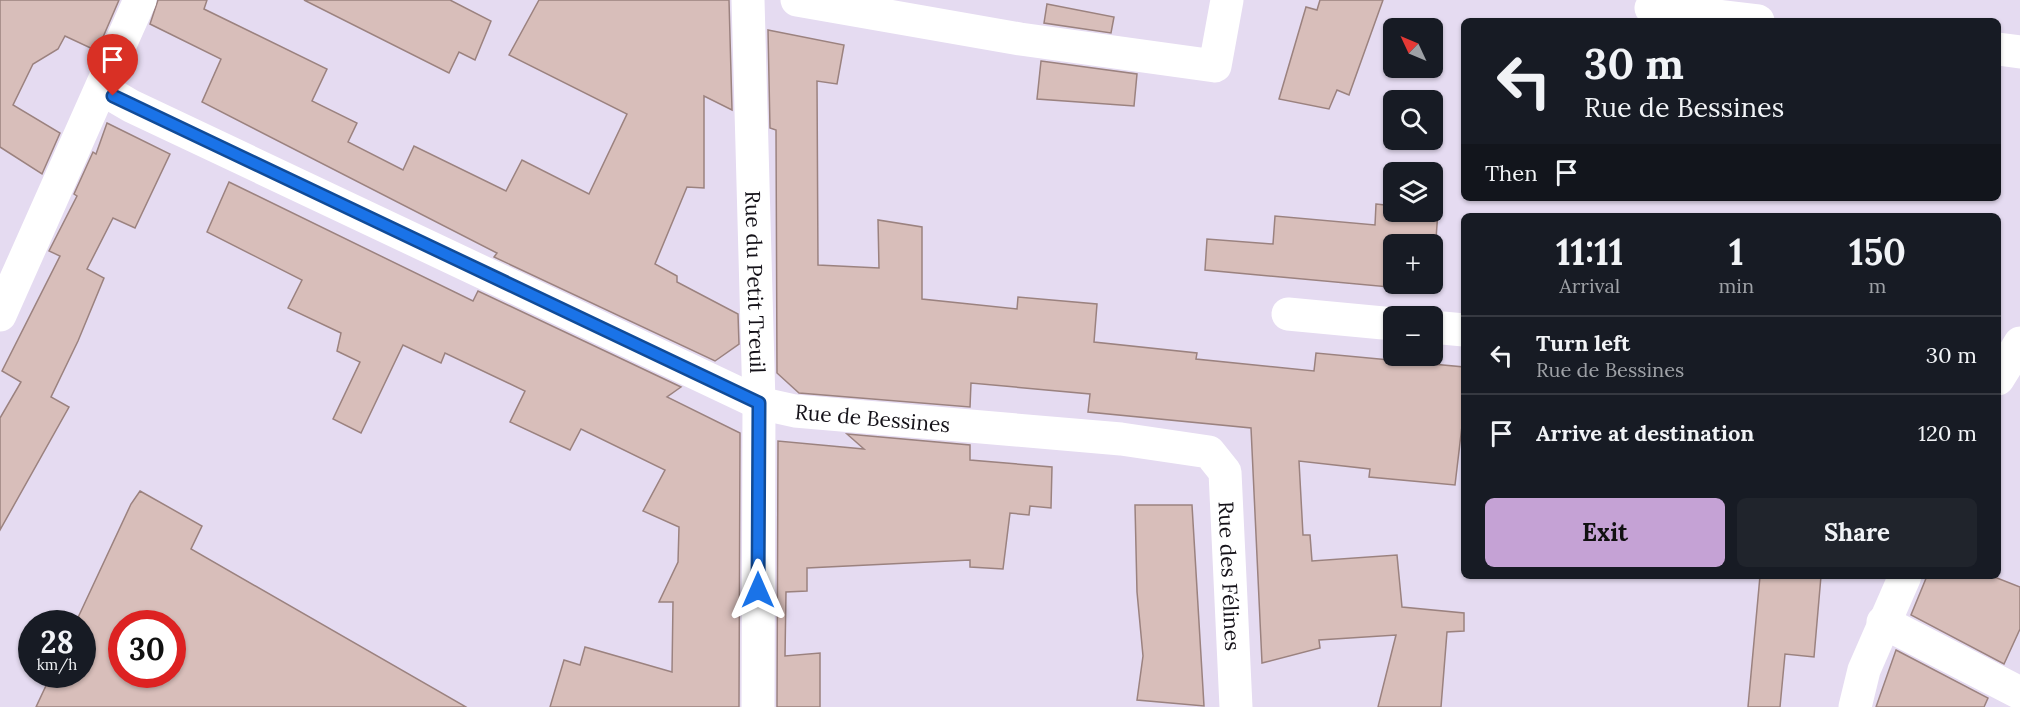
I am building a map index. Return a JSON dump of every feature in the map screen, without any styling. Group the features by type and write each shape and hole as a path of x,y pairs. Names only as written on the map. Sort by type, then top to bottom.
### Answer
{"street":[{"path":"0,315 140,0"},
{"name":"Rue du Petit Treuil","path":"748,0 759,403 758,707"},
{"path":"796,0 1020,39 1215,66 1227,0"},
{"path":"1651,8 1733,18"},
{"path":"2001,49 2020,52"},
{"name":"Rue de Bessines","path":"102,89 131,106 759,403 795,411 1121,439 1209,452"},
{"path":"1288,314 1383,323"},
{"path":"1443,328 1461,330"},
{"path":"2001,375 2020,343"},
{"path":"2001,381 2020,389"},
{"name":"Rue des Félines","path":"1209,452 1225,472 1236,707"},
{"path":"1855,707 1864,670 1904,579"},
{"path":"1883,622 2020,693"}],"building":[{"path":"0,0 119,0 97,51 65,36 58,49 33,64 13,105 60,133 42,174 0,147"},
{"path":"158,0 207,0 204,9 327,69 312,101 357,123 348,142 403,170 414,146 506,191 522,160 589,194 627,114 509,55 539,0 729,0 732,110 704,96 704,188 687,187 655,264 677,276 677,282 738,314 739,344 715,361 494,257 497,253 202,102 221,59 150,24"},
{"path":"304,0 450,0 491,21 475,60 459,52 449,73"},
{"path":"1320,0 1383,0 1349,95 1337,90 1329,109 1279,99 1306,7 1317,10"},
{"path":"1047,4 1114,17 1111,33 1044,23"},
{"path":"768,30 844,45 837,84 817,81 818,265 879,268 878,220 922,227 922,299 1017,309 1018,297 1097,304 1094,342 1197,353 1196,359 1314,371 1316,353 1383,359 1383,366 1461,367 1461,434 1455,485 1369,477 1370,469 1299,461 1303,535 1310,535 1312,561 1397,555 1402,607 1464,613 1464,631 1447,632 1441,707 1378,707 1396,635 1319,640 1320,648 1262,663 1251,428 1088,412 1090,394 971,383 970,407 799,393 777,373 776,130 770,128"},
{"path":"1041,61 1137,74 1134,106 1037,99"},
{"path":"107,123 170,154 135,228 113,218 87,269 104,278 78,341 51,397 69,407 0,530 0,418 21,382 2,371 60,256 49,251 77,196 74,194 93,152 96,154"},
{"path":"229,182 473,301 478,291 681,387 667,397 740,433 739,707 550,707 564,660 580,665 585,647 672,672 673,602 659,602 678,562 679,527 643,511 665,470 581,429 570,450 510,422 525,391 445,353 441,363 403,345 361,433 333,419 360,362 337,351 341,333 288,308 302,280 207,232"},
{"path":"1376,204 1383,205 1383,222 1437,222 1436,234 1383,234 1383,286 1205,270 1207,239 1273,244 1275,216 1375,225"},
{"path":"847,434 970,445 970,460 1052,467 1051,508 1030,506 1029,515 1010,513 1003,569 970,567 970,560 807,568 807,591 786,592 785,656 820,653 820,707 777,707 778,441 864,449"},
{"path":"140,491 202,526 191,549 466,707 36,707 45,688 96,688 96,610 82,610 131,504"},
{"path":"1135,505 1192,505 1204,706 1137,700 1143,656 1137,592"},
{"path":"1760,579 1821,579 1814,657 1785,654 1780,707 1748,707"},
{"path":"1926,579 2000,579 2020,587 2020,629 2004,664 1911,615"},
{"path":"1896,650 1988,698 1984,707 1876,707"}],"route":[{"path":"113,96 759,403 758,590"}]}
